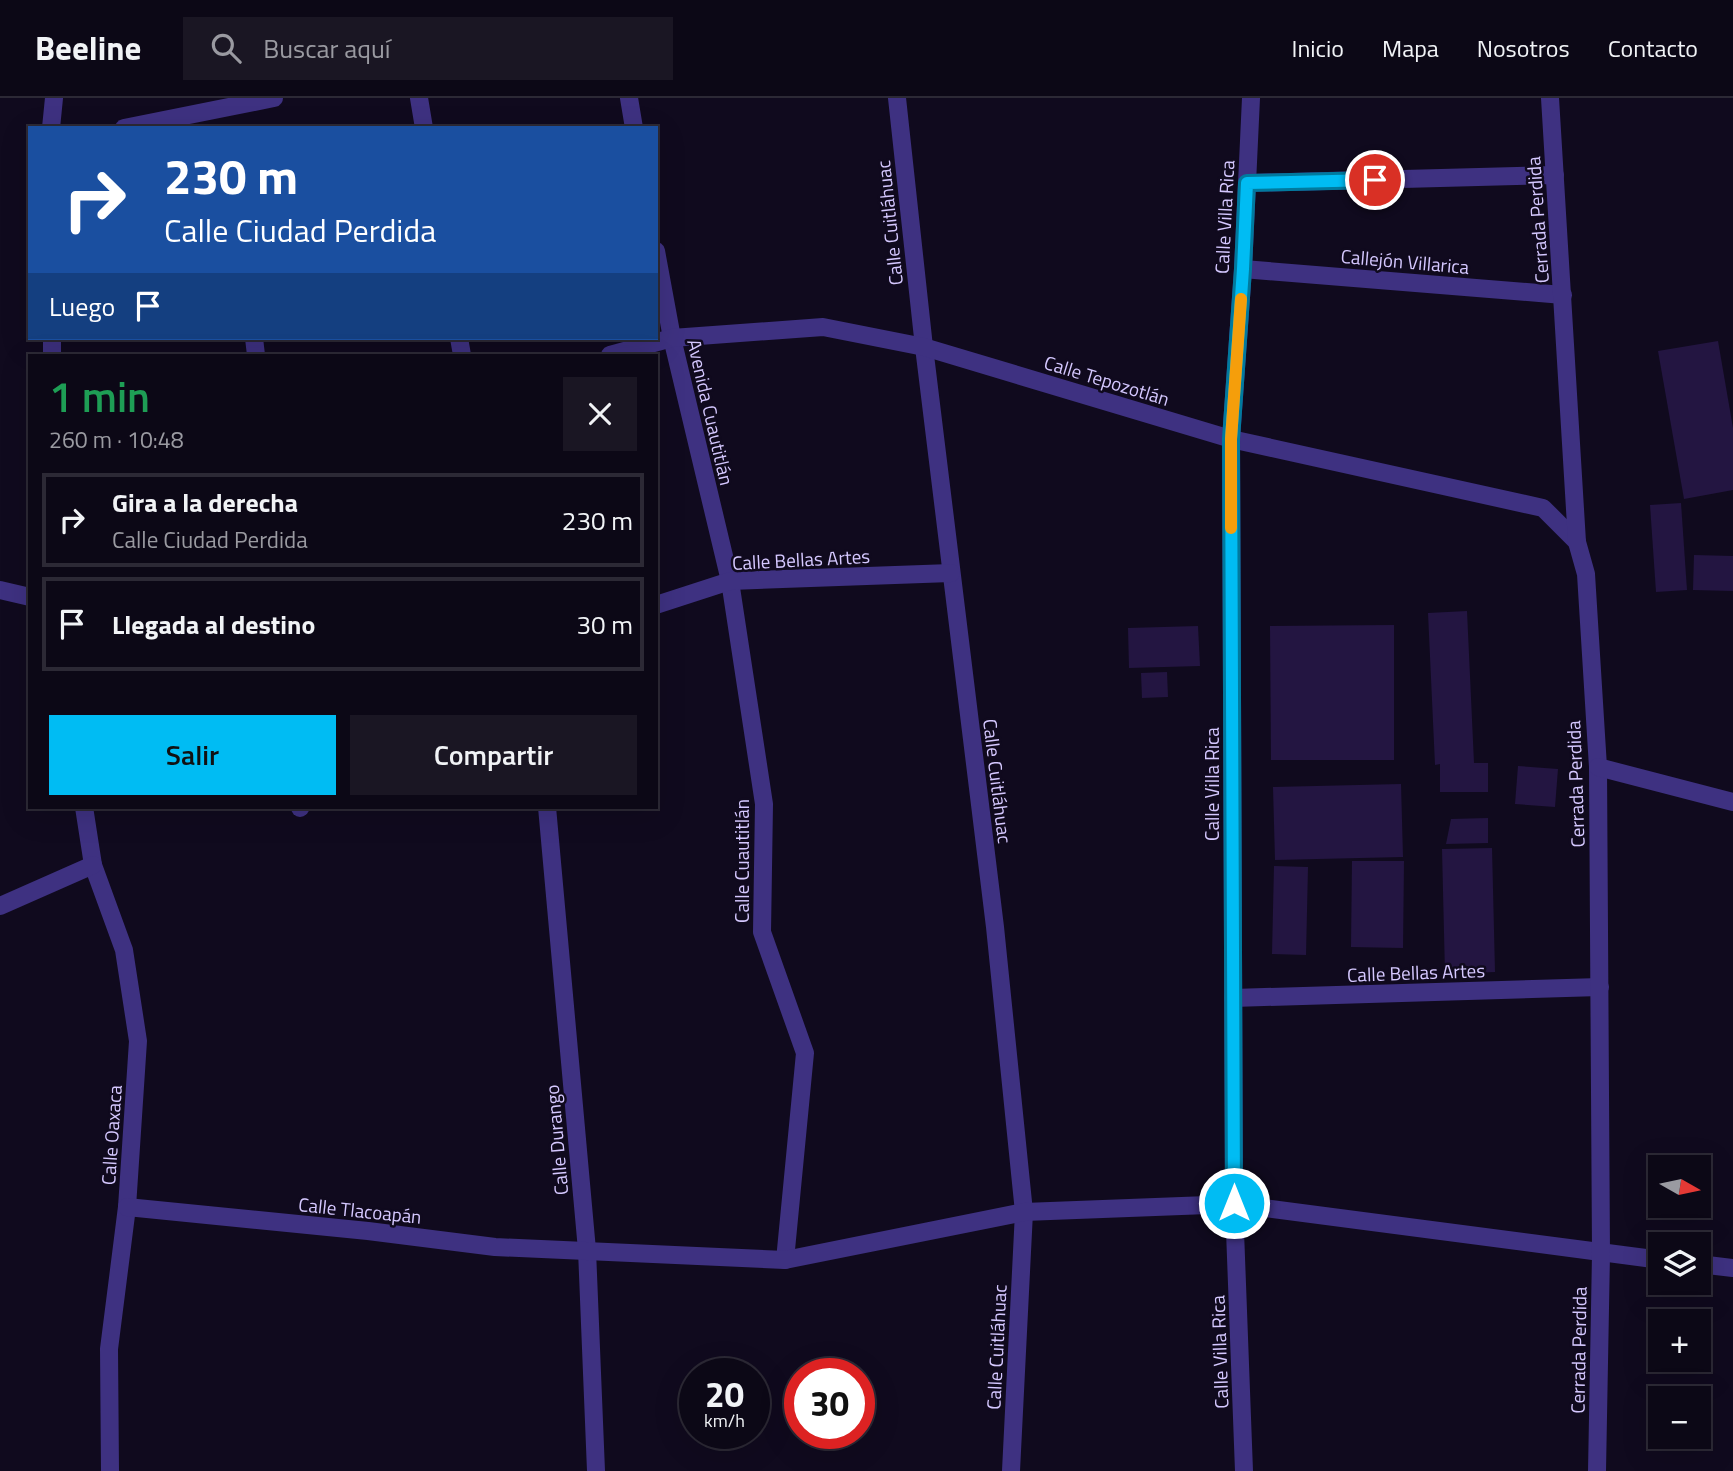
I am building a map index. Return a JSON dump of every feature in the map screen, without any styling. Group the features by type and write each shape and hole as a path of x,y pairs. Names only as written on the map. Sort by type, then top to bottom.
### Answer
{"street":[{"path":"51,126 54,98"},
{"path":"134,126 274,98"},
{"path":"419,98 424,126"},
{"path":"629,98 634,126"},
{"name":"Calle Cuitláhuac","path":"897,98 924,347 995,927 1024,1212 1011,1471"},
{"name":"Calle Villa Rica","path":"1244,1471 1234,1203 1231,439 1251,98"},
{"name":"Cerrada Perdida","path":"1550,98 1577,542 1586,574 1598,767 1601,1254 1597,1471"},
{"path":"1247,183 1555,175"},
{"name":"Avenida Cuautitlán","path":"658,262 672,338 730,581"},
{"name":"Callejón Villarica","path":"1243,269 1563,295"},
{"name":"Calle Tepozotlán","path":"614,354 672,338 822,327 924,347 1231,439 1543,508 1577,542"},
{"name":"Calle Bellas Artes","path":"658,603 730,581 951,573"},
{"name":"Calle Cuautitlán","path":"730,581 764,804 762,932 805,1053 785,1261"},
{"path":"0,590 28,597"},
{"path":"1598,767 1733,802"},
{"name":"Calle Oaxaca","path":"84,809 93,865 124,950 138,1041 127,1207 109,1349 110,1471"},
{"name":"Calle Durango","path":"547,809 587,1250 596,1471"},
{"path":"0,906 93,865"},
{"name":"Calle Bellas Artes","path":"1233,998 1600,987"},
{"name":"Calle Tlacoapán","path":"127,1207 368,1231 495,1247 785,1261 1024,1212 1234,1203 1648,1259"},
{"path":"1711,1265 1733,1268"}],"building":[{"path":"1718,341 1733,428 1733,490 1684,499 1658,351"},
{"path":"1681,503 1687,590 1656,592 1650,505"},
{"path":"1694,555 1733,556 1733,591 1693,590"},
{"path":"1467,611 1474,763 1488,763 1488,792 1440,792 1440,764 1435,765 1428,613"},
{"path":"1394,625 1394,760 1271,760 1270,626"},
{"path":"1198,626 1200,666 1129,668 1128,628"},
{"path":"1167,672 1168,697 1142,698 1141,673"},
{"path":"1518,766 1558,769 1555,807 1515,804"},
{"path":"1401,784 1403,857 1275,860 1273,787"},
{"path":"1488,818 1488,843 1446,844 1451,819"},
{"path":"1492,848 1495,972 1445,974 1442,849"},
{"path":"1352,861 1404,861 1403,948 1351,947"},
{"path":"1274,866 1308,867 1306,955 1272,954"}],"slow traffic":[{"path":"1231,528 1231,439 1241,299"}],"route":[{"path":"1234,1203 1231,439 1247,183 1375,180"}]}
